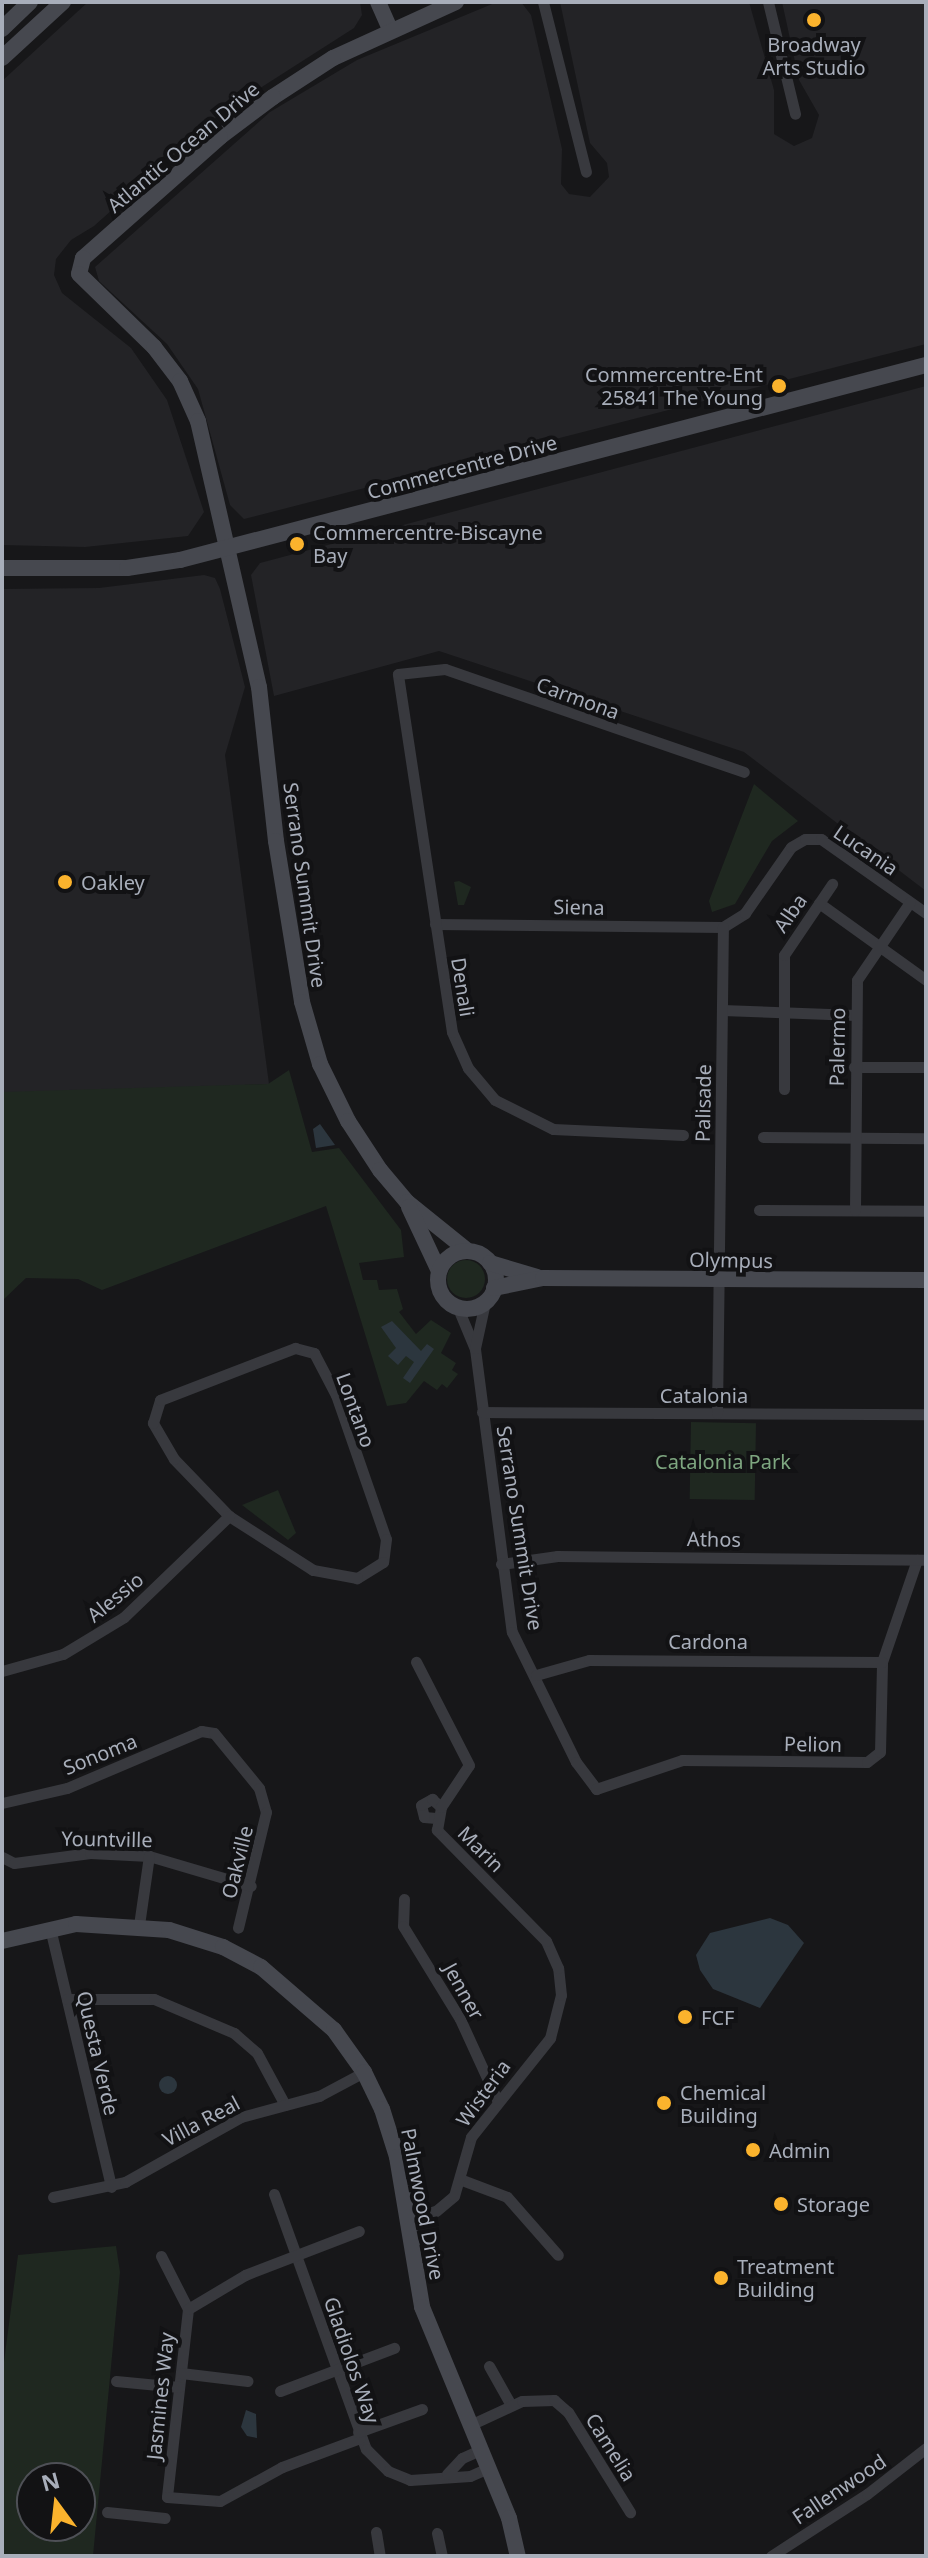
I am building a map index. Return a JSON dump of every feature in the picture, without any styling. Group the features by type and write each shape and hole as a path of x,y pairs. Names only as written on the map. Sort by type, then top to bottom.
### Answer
{"street":[{"path":"2,29 30,2"},
{"path":"2,58 63,2"},
{"path":"378,2 390,29"},
{"name":"Atlantic Ocean Drive","path":"79,274 83,258 220,137 314,70 390,29 456,2"},
{"path":"543,2 586,172"},
{"path":"768,2 795,114"},
{"name":"Serrano Summit Drive","path":"79,274 154,347 180,381 198,421 259,687 276,841 302,1002 320,1064 348,1121 407,1202 439,1271 439,1289 457,1306 475,1349 512,1632 536,1675 576,1762 596,1789"},
{"name":"Commercentre Drive","path":"2,568 127,568 229,549 926,365"},
{"name":"Carmona","path":"398,674 445,669 744,772"},
{"name":"Denali","path":"398,674 435,924 458,1049 495,1100 527,1121 567,1132 683,1135"},
{"name":"Lucania","path":"723,927 745,913 791,847 805,839 821,839 926,913"},
{"name":"Alba","path":"784,1089 784,955 832,884"},
{"name":"Palermo","path":"855,1210 857,980 910,902"},
{"path":"819,903 926,980"},
{"name":"Siena","path":"435,924 723,927"},
{"name":"Palisade","path":"717,1413 723,927"},
{"path":"722,1010 856,1015"},
{"path":"854,1067 926,1067"},
{"path":"763,1137 926,1138"},
{"name":"Serrano Summit Drive","path":"407,1202 468,1251 490,1263 490,1295 475,1349"},
{"path":"759,1210 926,1211"},
{"path":"439,1271 451,1256 468,1251"},
{"name":"Olympus","path":"490,1263 543,1278 924,1282"},
{"name":"Olympus","path":"490,1295 543,1278"},
{"path":"457,1306 469,1309 490,1295"},
{"name":"Lontano","path":"295,1348 314,1353 336,1395 386,1539 383,1562 357,1578 313,1570 229,1516 174,1459 153,1423 152,1411 160,1400 295,1348"},
{"name":"Catalonia","path":"482,1412 926,1414"},
{"name":"Alessio","path":"2,1671 63,1654 114,1624 229,1516"},
{"name":"Athos","path":"501,1564 557,1556 921,1560"},
{"name":"Pelion","path":"596,1789 682,1760 867,1762 880,1752 882,1662 921,1560"},
{"name":"Cardona","path":"536,1675 589,1660 882,1662"},
{"name":"Marin","path":"416,1662 469,1765 439,1812 441,1835 546,1941 558,1968"},
{"name":"Sonoma","path":"2,1803 67,1788 208,1730"},
{"name":"Oakville","path":"208,1730 218,1737 265,1801 266,1822 238,1928"},
{"name":"Yountville","path":"4,1860 90,1853 149,1856 251,1886"},
{"path":"139,1925 149,1856"},
{"name":"Jenner","path":"404,1899 403,1926 460,2019 498,2102"},
{"name":"Palmwood Drive","path":"2,1941 50,1928 139,1925 195,1937 261,1967 321,2017 364,2072 392,2139 422,2307 488,2468 518,2556"},
{"name":"Questa Verde","path":"50,1928 111,2187"},
{"name":"Wisteria","path":"407,2218 445,2206 462,2180 471,2137 556,2027 561,1995 558,1968"},
{"path":"67,1999 154,1999 234,2033 257,2053 285,2105"},
{"name":"Villa Real","path":"53,2197 111,2187 241,2117 319,2096 364,2072"},
{"path":"462,2180 507,2197 558,2255"},
{"name":"Gladiolos Way","path":"274,2194 359,2435 372,2457 401,2478 425,2480 447,2474 470,2476 488,2468"},
{"path":"188,2309 245,2275 359,2231"},
{"name":"Jasmines Way","path":"161,2256 188,2309 167,2497 220,2501 282,2467 359,2435"},
{"path":"280,2391 394,2348"},
{"path":"489,2366 511,2405"},
{"path":"181,2373 248,2381"},
{"path":"116,2381 179,2387"},
{"name":"Camelia","path":"470,2425 511,2405 541,2397 565,2408 630,2512"},
{"path":"359,2435 422,2409"},
{"name":"Fallenwood","path":"771,2556 867,2494 926,2448"},
{"name":"Gladiolos Way","path":"447,2474 462,2458 480,2450"},
{"path":"107,2512 165,2518"},
{"path":"376,2532 380,2556"},
{"path":"437,2533 442,2556"}],"shaded area":[{"path":"88,2 360,2 362,15 354,28 221,113 94,226 71,240 56,259 54,275 62,293 131,348 167,400 204,512 188,536 85,547 2,545 2,81"},
{"path":"497,2 521,2 531,15 562,149 561,184 569,194 590,197 609,177 607,163 590,143 560,2 749,2 774,90 774,134 794,146 812,138 819,115 799,80 782,2 926,2 926,344 244,519 230,505 198,389 167,344 99,281 95,267 270,112 357,60"},
{"path":"926,386 926,891 744,752 439,651 274,696 251,575 260,563"},
{"path":"204,575 215,578 220,589 245,687 225,755 269,1084 17,1095 2,1092 2,589 99,588"},
{"path":"320,1124 335,1145 316,1148 313,1129"},
{"path":"392,1321 421,1351 427,1344 434,1349 410,1383 403,1378 414,1362 406,1356 398,1365 388,1356 396,1348 381,1327"},
{"path":"770,1918 788,1925 804,1943 760,2008 713,1989 700,1970 696,1955 710,1933"},
{"path":"168,2076 177,2085 168,2094 159,2085"},
{"path":"246,2410 256,2414 257,2438 247,2436 241,2427"}],"green space":[{"path":"754,784 798,821 772,841 735,904 712,912 709,901"},
{"path":"454,882 471,887 464,905 458,905"},
{"path":"289,1070 312,1152 339,1148 401,1230 404,1257 359,1263 363,1280 377,1280 379,1290 397,1289 403,1309 399,1312 416,1334 431,1320 451,1333 441,1353 456,1363 452,1370 458,1374 447,1388 442,1384 437,1390 424,1381 406,1403 387,1406 326,1206 102,1290 78,1279 26,1278 2,1301 2,1092 268,1084"},
{"path":"466,1260 479,1266 485,1279 479,1292 466,1298 453,1292 447,1279 453,1266"},
{"name":"Catalonia Park","path":"691,1422 756,1423 755,1500 690,1499"},
{"path":"278,1490 296,1533 288,1540 242,1505"},
{"path":"116,2246 120,2272 96,2524 96,2462 16,2462 16,2542 94,2542 93,2556 2,2556 2,2377 18,2255"}],"place":[{"name":"Broadway Arts Studio","path":"814,20"},
{"name":"Commercentre-Ent 25841 The Young","path":"779,386"},
{"name":"Commercentre-Biscayne Bay","path":"297,544"},
{"name":"Oakley","path":"65,882"},
{"name":"FCF","path":"685,2017"},
{"name":"Chemical Building","path":"664,2103"},
{"name":"Admin","path":"753,2150"},
{"name":"Storage","path":"781,2204"},
{"name":"Treatment Building","path":"721,2278"}]}
